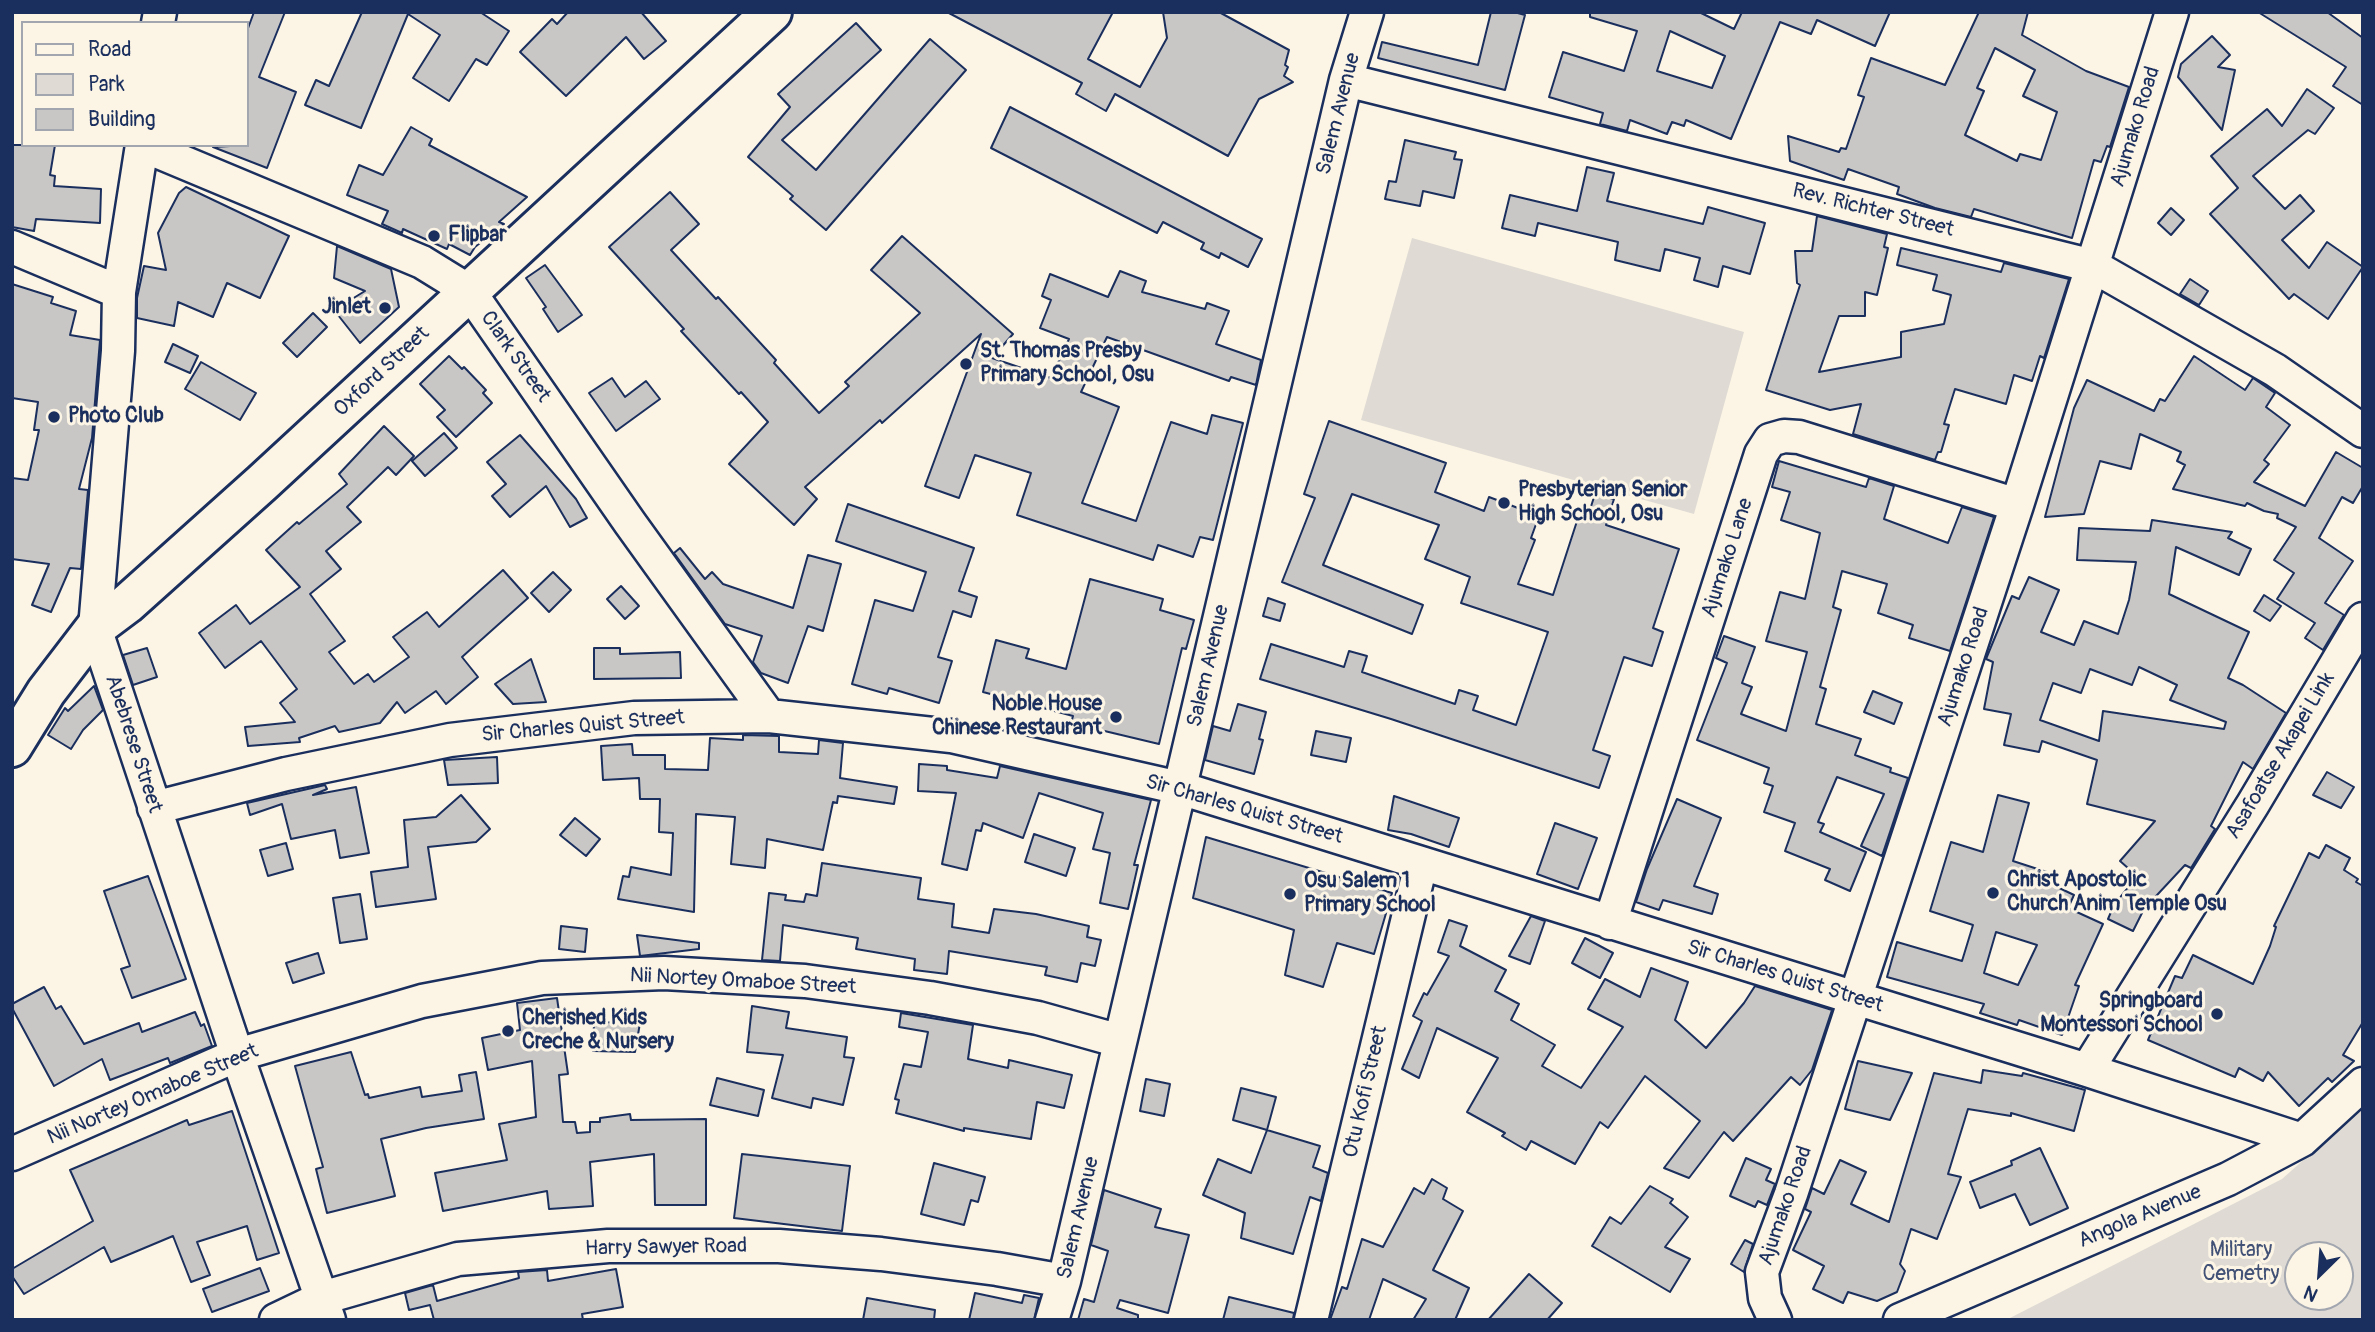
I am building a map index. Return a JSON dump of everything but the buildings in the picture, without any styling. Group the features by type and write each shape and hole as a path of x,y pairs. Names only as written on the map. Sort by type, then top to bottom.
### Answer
{"main road":[{"name":"Oxford Street","path":"12,747 46,692 95,628 127,604 262,483 772,12"}],"street":[{"name":"Salem Avenue","path":"1052,1320 1064,1282 1346,80 1367,12"},
{"name":"Ajumako Road","path":"1775,1320 1765,1298 1762,1272 1855,999 2017,505 2172,12"},
{"name":"Rev. Richter Street","path":"1346,80 2093,266 2276,370 2363,430"},
{"name":"Abebrese Street","path":"142,147 119,292 118,351 95,628 236,1055 325,1309"},
{"name":"Clark Street","path":"147,147 422,262 470,291 630,523 769,716"},
{"path":"12,247 119,292"},
{"name":"Ajumako Lane","path":"1610,923 1760,454 1770,440 1784,436 1799,437 2017,505"},
{"name":"Asafoatse Akapei Link","path":"2087,1070 2253,804 2363,620"},
{"name":"Sir Charles Quist Street","path":"154,808 286,774 450,740 634,718 769,716 951,737 1180,788 2087,1070 2302,1140"},
{"name":"Otu Kofi Street","path":"1311,1320 1420,864"},
{"name":"Nii Nortey Omaboe Street","path":"12,1154 236,1055 422,1001 542,978 664,973 805,981 930,998 1038,1018 1120,1041"},
{"name":"Angola Avenue","path":"1900,1320 2228,1179 2302,1140 2363,1084"},
{"name":"Harry Sawyer Road","path":"276,1320 325,1309 458,1259 608,1246 779,1247 868,1253 997,1269 1064,1282"}],"green space":[{"path":"1412,238 1744,332 1694,514 1361,420"},
{"name":"Military Cemetry","path":"2363,1107 2363,1320 2006,1320 2282,1179"}],"place":[{"name":"Flipbar","path":"434,236"},
{"name":"Jinlet","path":"385,308"},
{"name":"St. Thomas Presby Primary School, Osu","path":"966,364"},
{"name":"Photo Club","path":"54,417"},
{"name":"Presbyterian Senior High School, Osu","path":"1504,503"},
{"name":"Noble House Chinese Restaurant","path":"1116,717"},
{"name":"Christ Apostolic Church Anim Temple Osu","path":"1993,893"},
{"name":"Osu Salem 1 Primary School","path":"1290,894"},
{"name":"Springboard Montessori School","path":"2217,1014"},
{"name":"Cherished Kids Creche & Nursery","path":"508,1031"}]}
